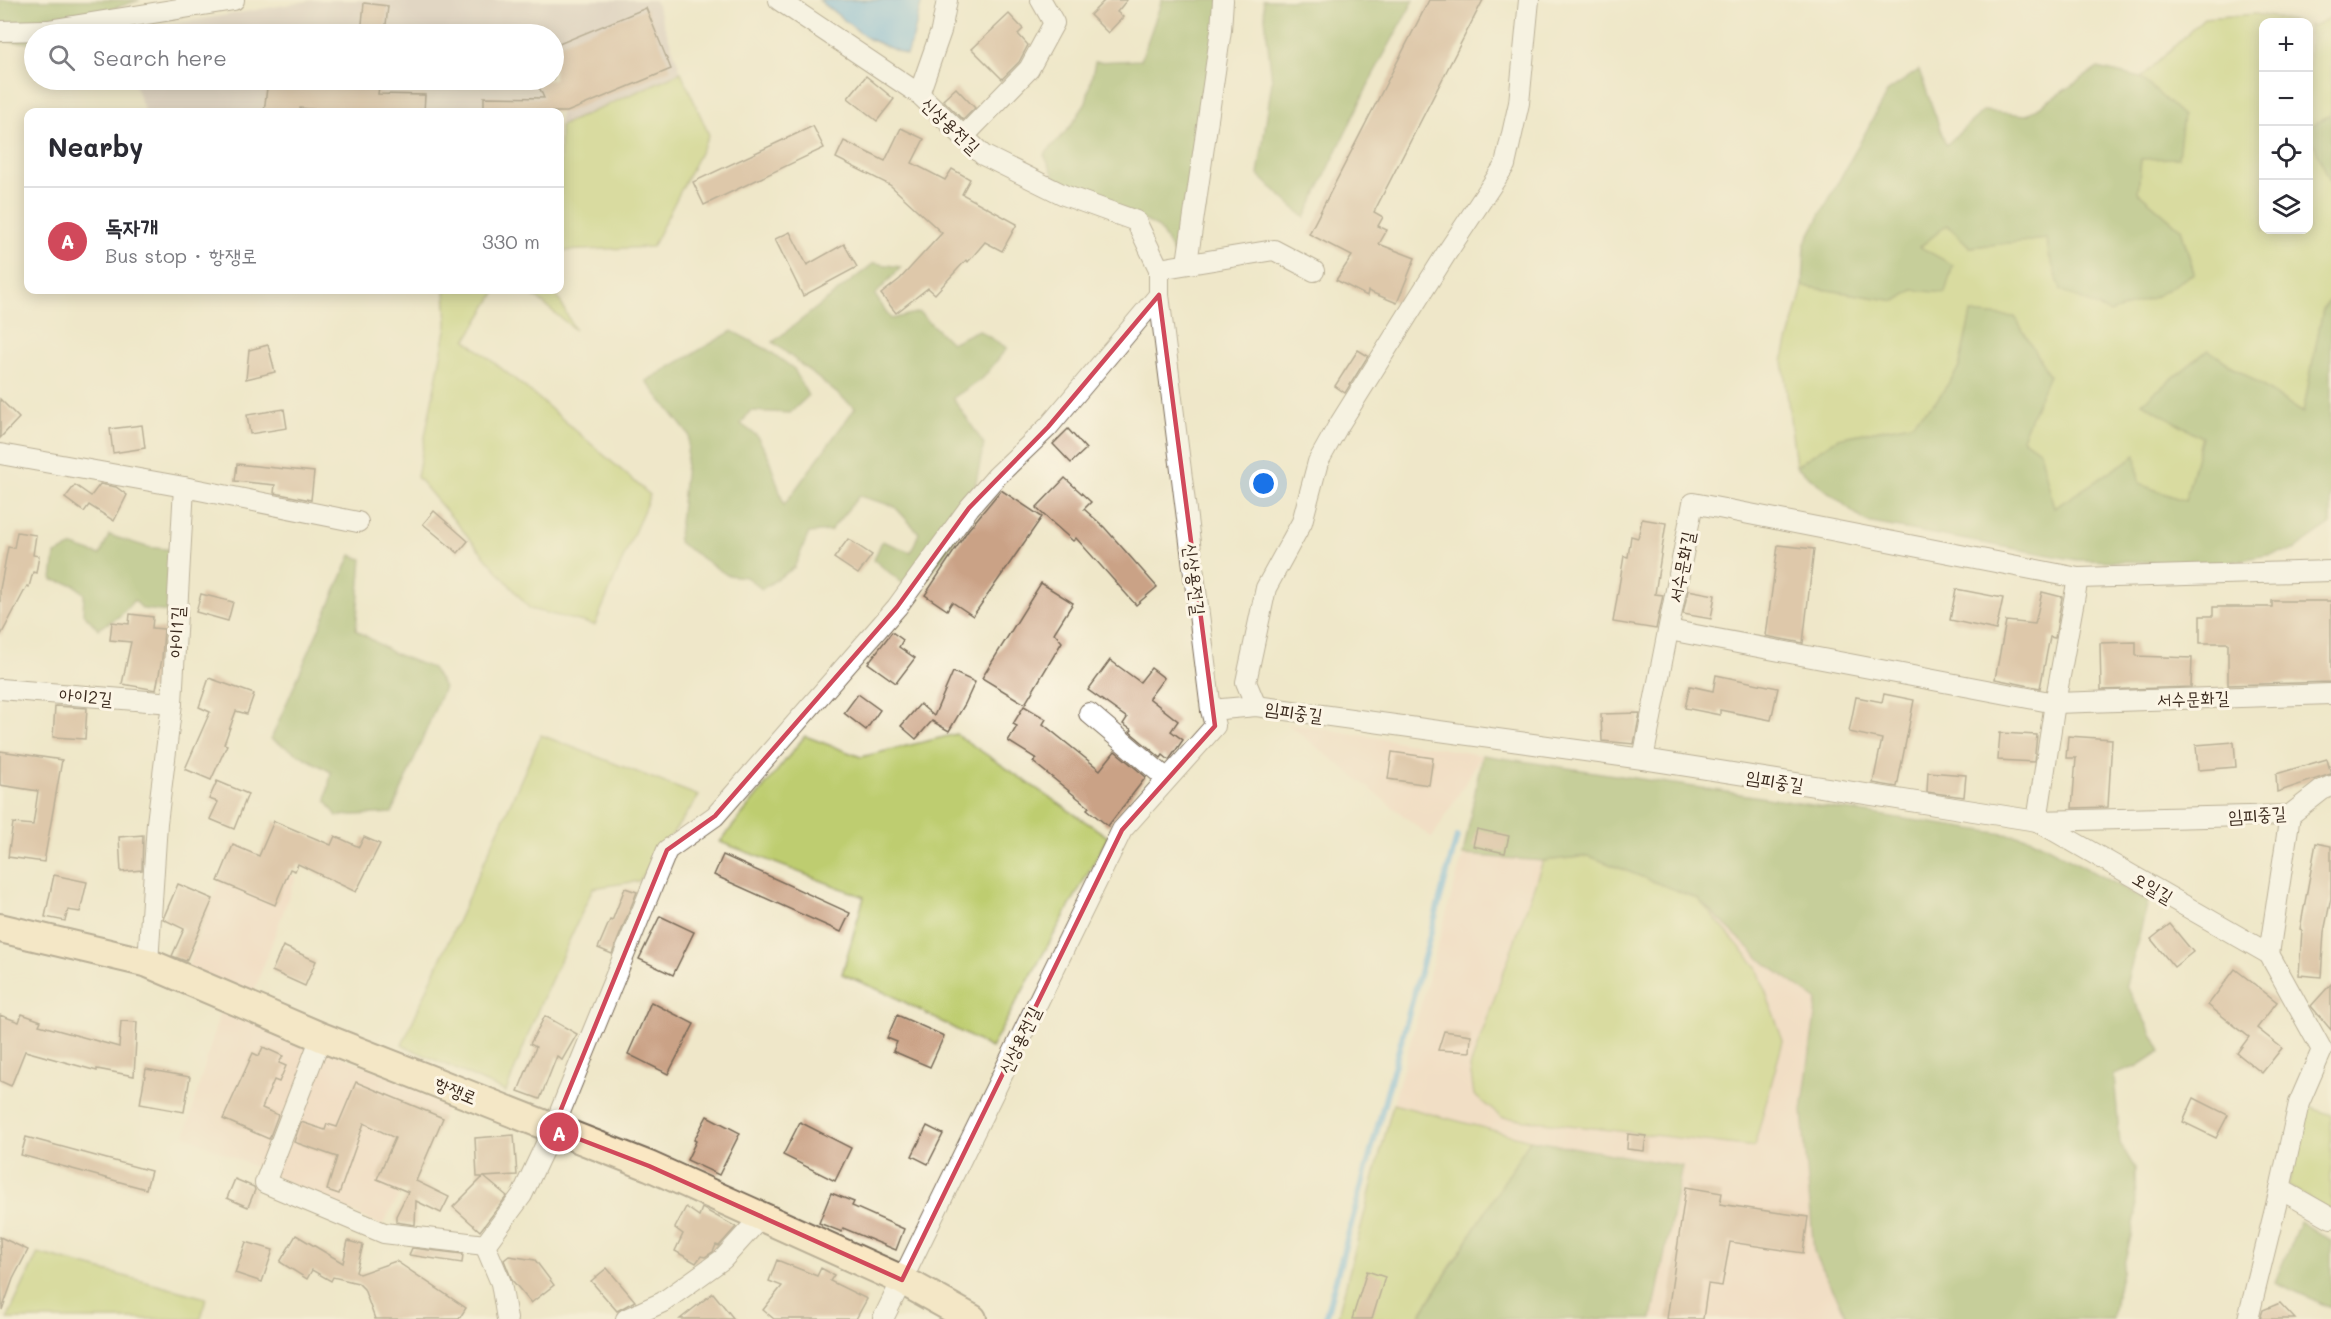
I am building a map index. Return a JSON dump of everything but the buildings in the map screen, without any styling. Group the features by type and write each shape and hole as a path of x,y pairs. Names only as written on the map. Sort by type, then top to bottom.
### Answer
{"street":[{"path":"85,24 234,0"},
{"name":"신상용전길","path":"779,0 919,94 983,155 1054,191 1137,221 1159,269 1159,295 1211,710 1215,726 1122,830 902,1280"},
{"path":"919,94 941,31 947,0"},
{"path":"964,136 1029,69 1044,44 1054,23 1041,0"},
{"path":"1187,263 1221,30 1223,0"},
{"path":"1256,706 1246,682 1266,588 1302,522 1318,462 1446,254 1505,165 1519,104 1529,0"},
{"path":"0,31 24,30"},
{"path":"1159,269 1274,250 1314,271"},
{"path":"485,1245 522,1195 553,1129 667,850 715,816 897,607 969,508 996,477 1048,427 1159,295"},
{"path":"0,454 184,487 358,522"},
{"name":"아이1길","path":"148,963 157,823 172,703 184,487"},
{"name":"서수문화길","path":"2331,571 2078,578 1693,503 1669,630 2055,703 2331,694"},
{"path":"2037,821 2055,703 2078,578"},
{"path":"1643,759 1669,630"},
{"name":"아이2길","path":"0,689 172,703"},
{"name":"임피중길","path":"1211,710 1256,706 1643,759 2037,821 2290,815 2322,790 2331,786"},
{"path":"1089,713 1167,779"},
{"path":"2248,1319 2299,1103 2327,1050 2270,954 2290,815"},
{"name":"오일길","path":"2037,821 2270,954"},
{"name":"항쟁로","path":"0,928 148,963 321,1037 649,1166 902,1280 972,1319"},
{"path":"321,1037 265,1183 384,1233 485,1245"},
{"path":"2280,1189 2331,1218"},
{"path":"626,1319 663,1302 723,1259 762,1216"},
{"path":"485,1245 501,1283 507,1319"},
{"path":"883,1319 902,1280"}],"highlighted area":[{"path":"1159,295 1215,726 1122,830 902,1280 649,1166 553,1129 667,850 715,816 897,607 969,508 1048,427"}],"shaded area":[{"path":"313,0 655,0 681,72 564,124 564,108 144,108 137,90 564,90 564,24 175,24"},
{"path":"1286,723 1482,755 1432,838"},
{"path":"234,841 296,877 252,997 186,971"},
{"path":"1463,855 1543,861 1589,856 1698,899 1765,963 1817,1000 1802,1111 1814,1252 1848,1319 1652,1319 1682,1166 1530,1140 1393,1104"},
{"path":"221,1009 451,1100 382,1226 185,1135"}],"green space":[{"path":"0,0 140,0 65,24 24,24 24,42 0,41"},
{"path":"1162,0 1224,0 1202,167 1205,211 1176,258 1159,228 1108,201 1058,184 1044,155 1070,127 1086,103 1095,62 1141,60"},
{"path":"1263,0 1414,0 1373,75 1305,218 1258,175 1272,81"},
{"path":"2255,14 2277,18 2259,18 2259,234 2313,234 2313,139 2331,185 2331,299 2323,309 2303,413 2208,350 2142,403 2202,437 2185,501 2139,484 2135,456 2054,509 2040,451 2022,438 2048,375 1971,313 1959,368 1937,400 1911,424 1838,438 1796,466 1783,361 1803,286 1896,301 1920,247 1947,224 1970,247 2047,239 2049,255 2155,297 2194,273 2181,229 2138,192 2141,159 2183,116 2141,78 2204,18"},
{"path":"2331,17 2331,114 2313,125 2313,72 2313,26"},
{"path":"2098,68 2141,78 2183,116 2178,158 2141,159 2138,192 2181,229 2194,273 2155,297 2110,313 2061,290 2049,255 2047,239 1970,247 1947,225 1920,247 1953,265 1945,293 1913,290 1896,301 1803,286 1805,243 1888,91 1919,70 1946,145 1983,111 2027,115"},
{"path":"681,72 709,135 652,247 564,251 564,124"},
{"path":"2331,114 2331,185 2313,141 2313,125"},
{"path":"874,263 901,267 875,295 891,319 919,312 951,343 978,330 1007,348 983,378 953,398 984,444 968,520 916,594 874,560 882,541 911,552 919,533 894,506 859,496 830,531 809,533 794,568 762,589 746,577 727,575 678,542 689,435 646,381 732,331 768,350 794,369 808,396 790,413 750,411 741,424 756,435 768,455 784,505 855,408 773,342"},
{"path":"445,294 495,294 466,340 537,397 650,495 595,625 530,609 417,477 447,325"},
{"path":"532,294 556,294 575,330"},
{"path":"2331,299 2331,524 2294,550 2220,564 2077,560 1866,522 1796,466 1838,438 1911,424 1937,400 1959,368 1971,313 2015,317 2049,375 2022,438 2040,451 2054,508 2136,455 2139,484 2185,501 2202,437 2142,403 2208,350 2303,413 2323,309"},
{"path":"109,535 147,547 174,550 169,612 143,609 134,600 120,616 98,629 83,613 84,594 75,585 52,580 55,554 73,546 100,555"},
{"path":"351,555 362,559 356,630 393,653 432,668 444,687 392,813 337,816 326,801 331,772 271,739"},
{"path":"956,734 1108,837 991,1048 893,996 842,974 864,897 720,842 805,736 861,757"},
{"path":"541,735 699,796 639,881 593,888 539,1007 506,1092 402,1045"},
{"path":"1482,755 2031,838 2148,902 2126,985 2161,1051 2138,1066 2114,1075 2120,1144 2135,1168 2136,1216 2116,1296 2113,1319 1848,1319 1814,1252 1802,1111 1817,1000 1765,963 1698,899 1589,856 1543,861 1463,855"},
{"path":"1589,856 1698,899 1757,967 1783,1041 1754,1147 1501,1117 1474,1095 1470,1067 1543,861"},
{"path":"1393,1104 1530,1140 1420,1315 1424,1319 1337,1319"},
{"path":"2307,1106 2331,1115 2331,1212 2288,1186"},
{"path":"1530,1140 1682,1166 1652,1319 1424,1319 1420,1316"},
{"path":"2300,1221 2331,1241 2331,1308 2275,1282"},
{"path":"38,1253 206,1298 201,1319 7,1319"}],"water":[{"path":"819,0 922,0 913,38 906,55 867,38"}],"waterway":[{"path":"1325,1319 1457,837"}],"place":[{"name":"독자개","path":"559,1132"}]}
